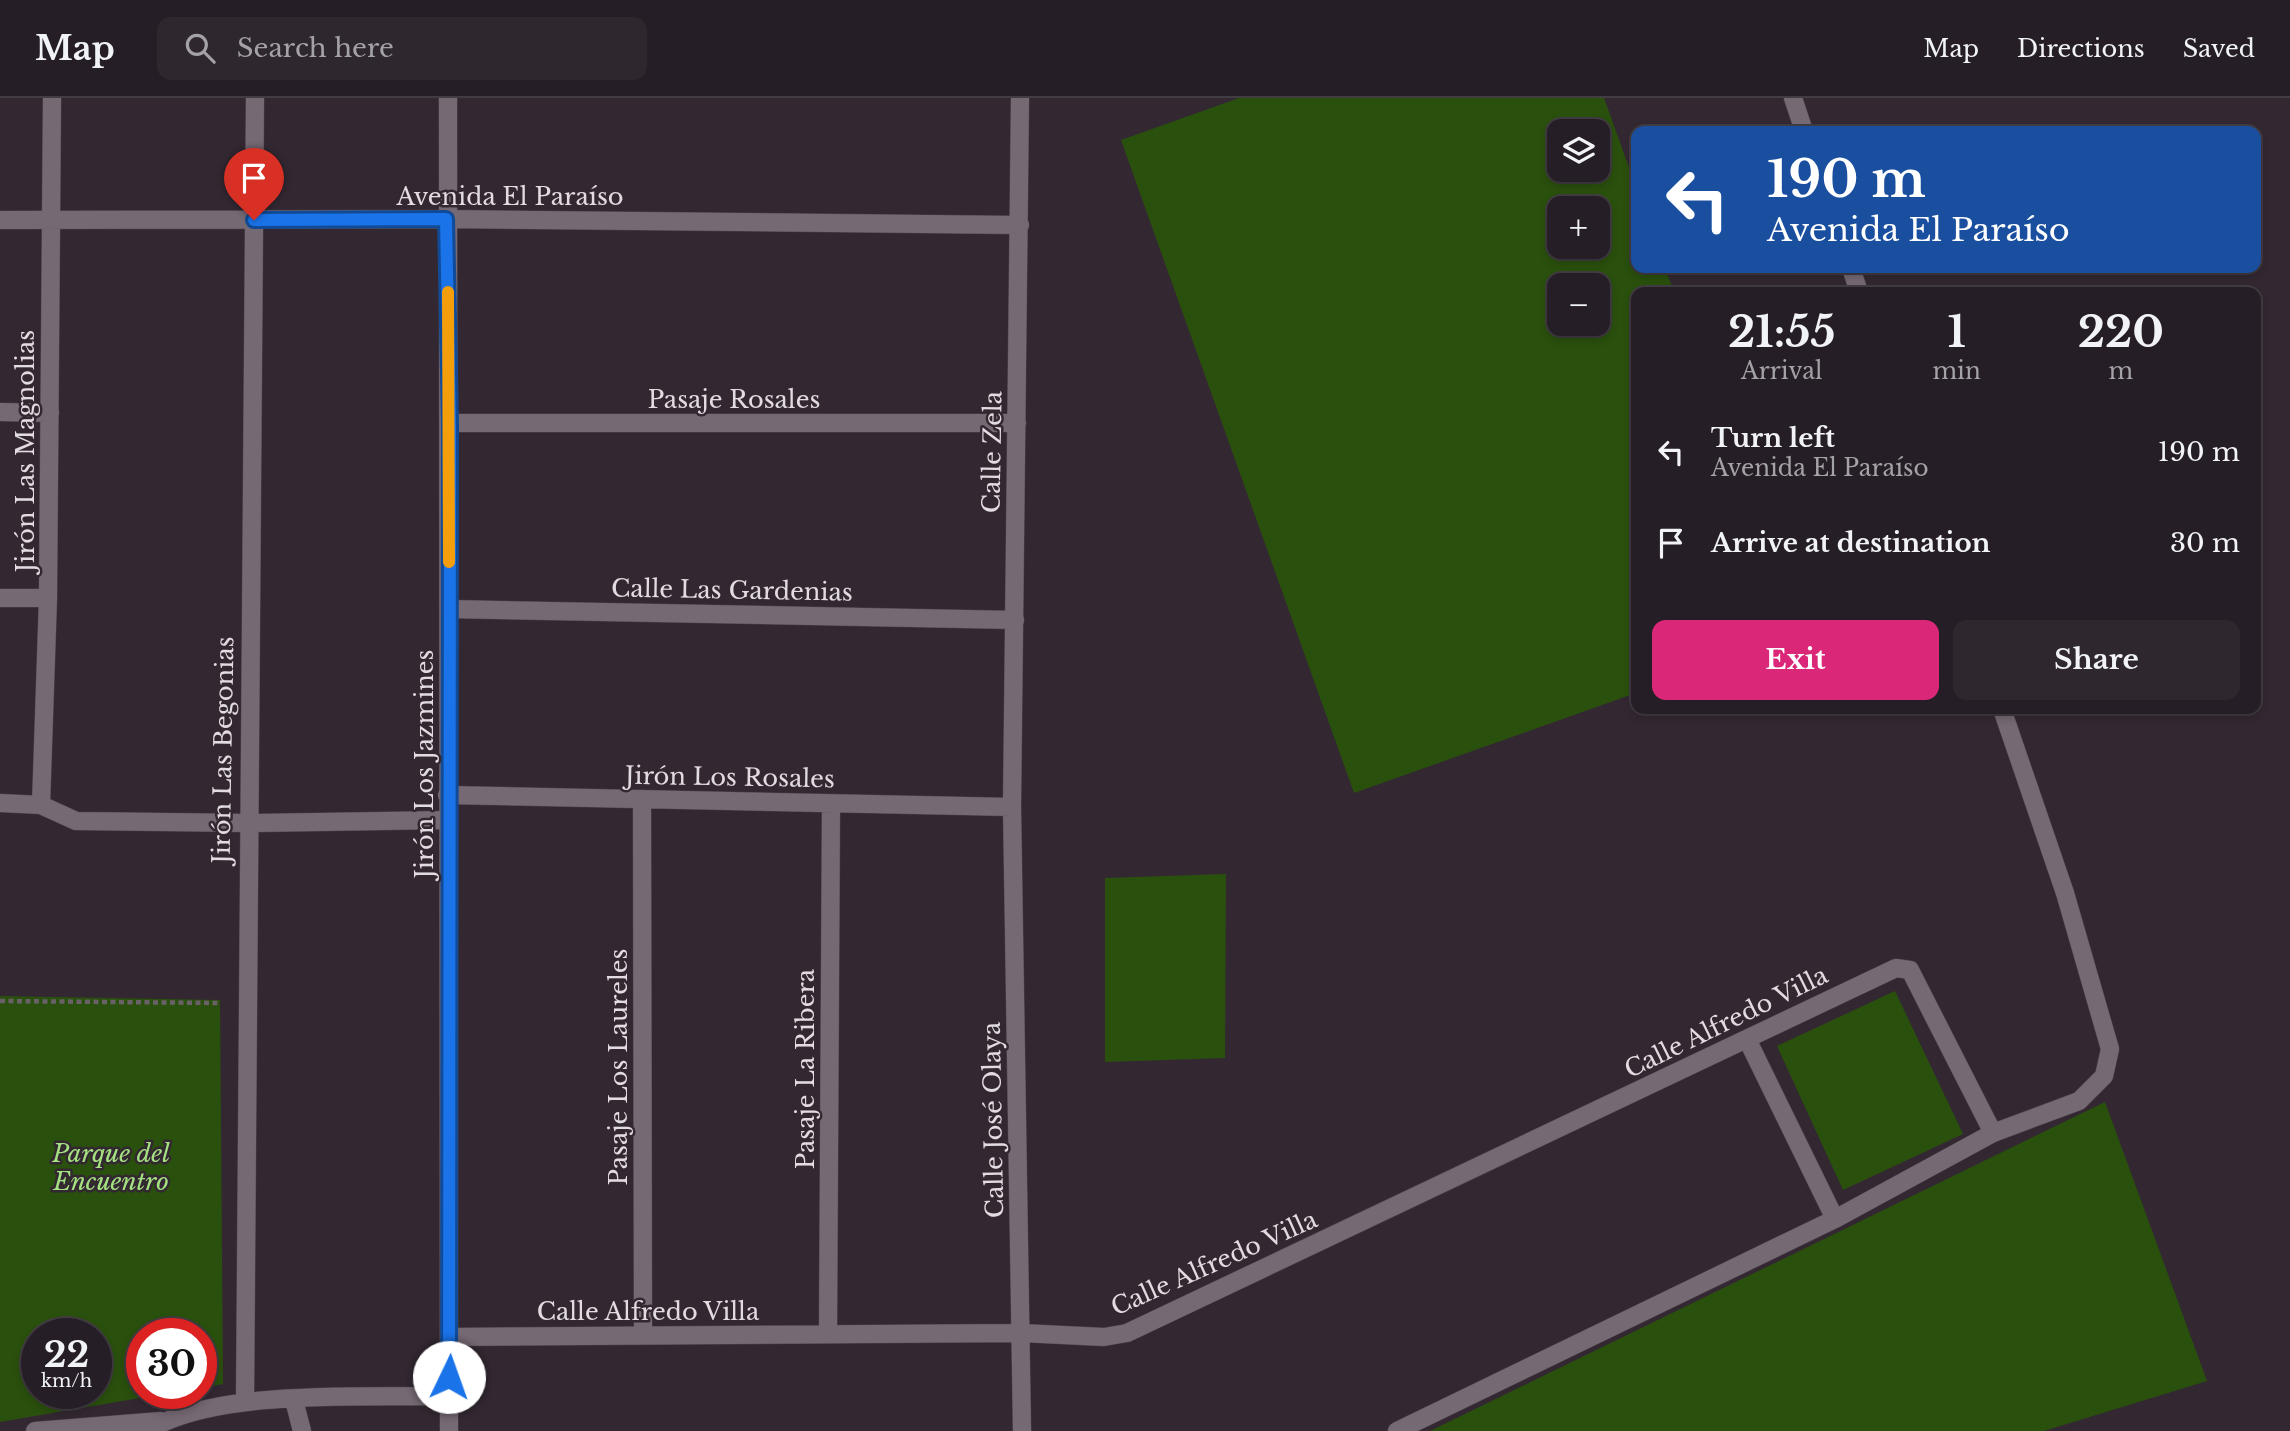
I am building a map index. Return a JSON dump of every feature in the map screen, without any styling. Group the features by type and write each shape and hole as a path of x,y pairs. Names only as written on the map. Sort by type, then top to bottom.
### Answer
{"street":[{"name":"Jirón Las Magnolias","path":"41,805 48,598 52,98"},
{"name":"Jirón Las Begonias","path":"245,1402 245,1003 255,98"},
{"name":"Jirón Los Jazmines","path":"447,98 446,219 450,423 447,795 451,1337 449,1431"},
{"name":"Calle Zela","path":"1012,807 1020,98"},
{"path":"1793,98 1802,126"},
{"name":"Avenida El Paraíso","path":"0,220 446,219 1020,225"},
{"path":"0,412 50,413"},
{"name":"Pasaje Rosales","path":"450,423 1017,424"},
{"path":"0,598 48,598"},
{"name":"Calle Las Gardenias","path":"449,609 1015,620"},
{"path":"1397,1431 1835,1219 1993,1133 2079,1101 2104,1076 2110,1049 2065,893 2004,714"},
{"name":"Jirón Los Rosales","path":"447,795 1012,807"},
{"name":"Pasaje Los Laureles","path":"642,799 643,1335"},
{"path":"0,803 41,805 76,821 247,823 447,820"},
{"name":"Pasaje La Ribera","path":"828,1334 831,804"},
{"name":"Calle José Olaya","path":"1012,807 1022,1431"},
{"name":"Calle Alfredo Villa","path":"451,1337 1021,1333 1104,1338 1151,1324 1896,968 1910,970 1993,1133"},
{"path":"1747,1039 1835,1219"},
{"path":"35,1431 163,1421 201,1409 245,1402 448,1396"},
{"path":"294,1400 302,1431"},
{"path":"147,1431 163,1421"}],"path":[{"path":"0,1001 245,1003"}],"green space":[{"path":"1239,98 1604,98 1631,173 1631,273 1667,273 1672,287 1631,287 1631,695 1354,793 1121,140"},
{"path":"1226,874 1225,1058 1105,1062 1105,878"},
{"path":"1895,991 1963,1134 1843,1190 1777,1046"},
{"name":"Parque del Encuentro","path":"0,996 220,1000 223,1384 217,1385 217,1318 126,1318 126,1400 112,1403 112,1318 21,1318 21,1409 76,1409 0,1422"},
{"path":"2105,1102 2207,1381 2044,1431 1430,1431"}],"slow traffic":[{"path":"448,292 449,562"}],"route":[{"path":"254,220 446,219 450,423 447,820 451,1337 449,1377"}]}
